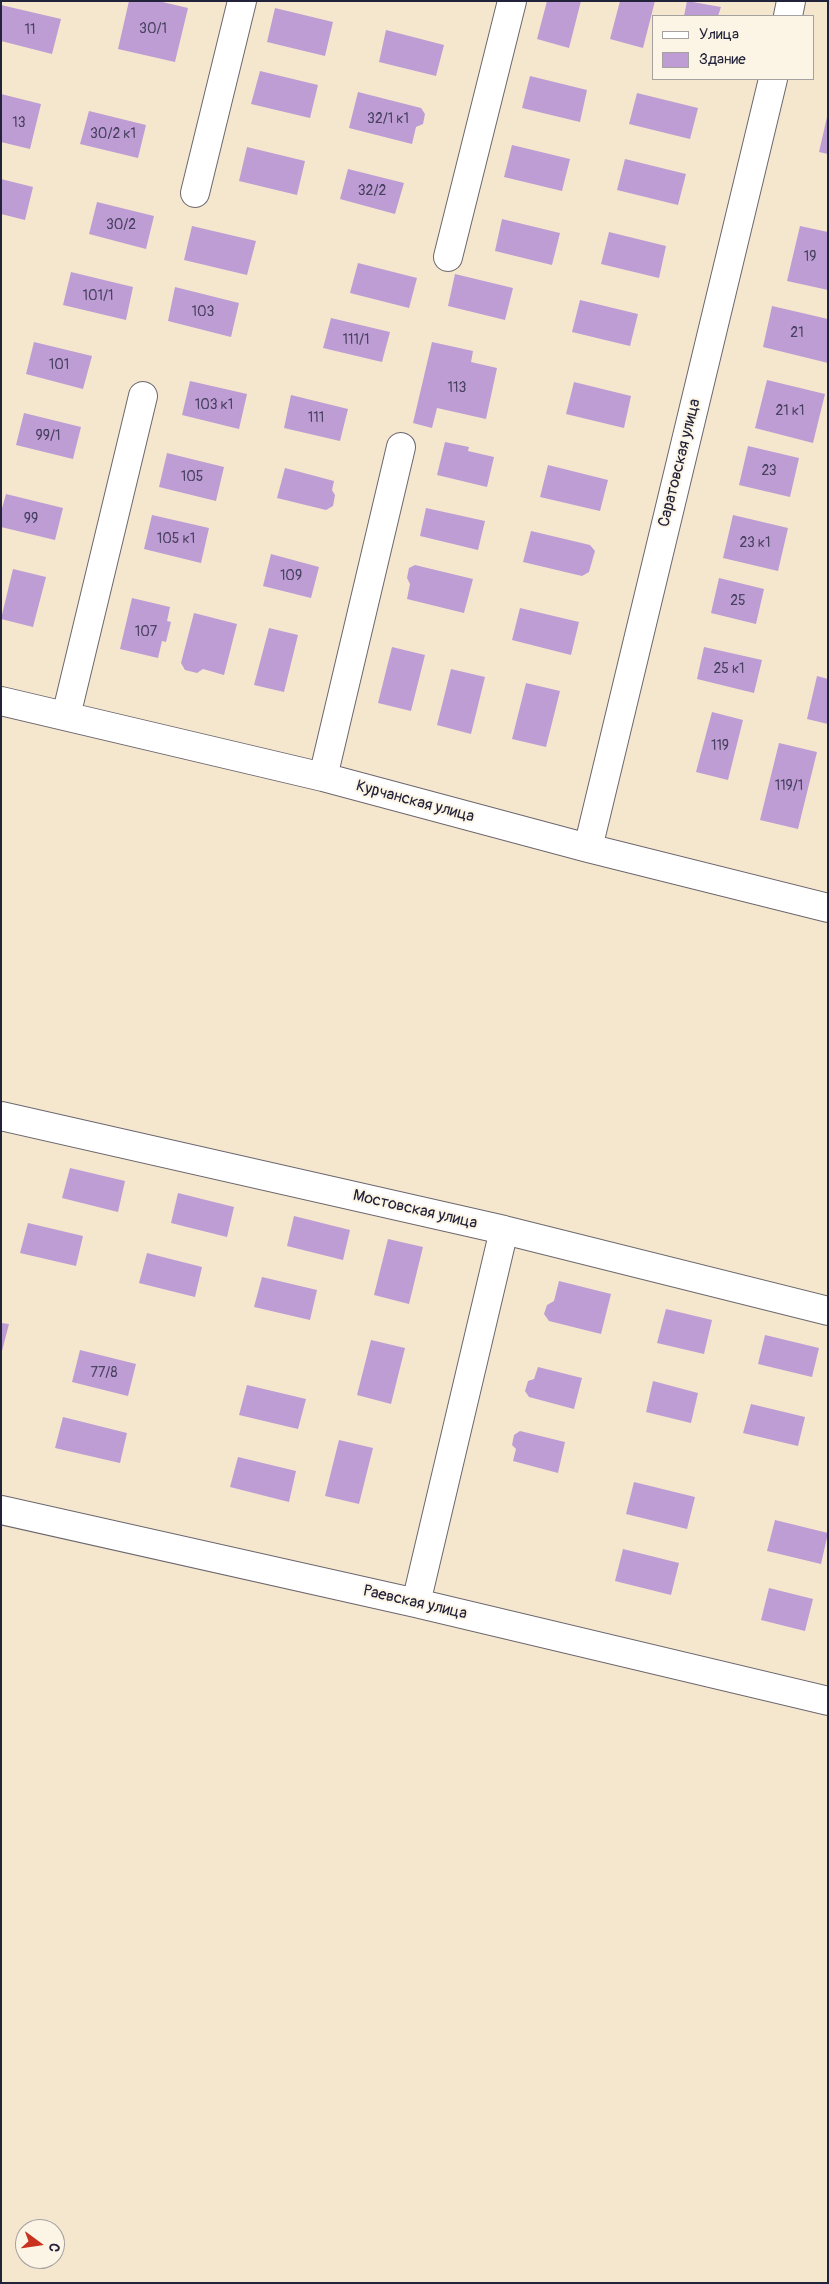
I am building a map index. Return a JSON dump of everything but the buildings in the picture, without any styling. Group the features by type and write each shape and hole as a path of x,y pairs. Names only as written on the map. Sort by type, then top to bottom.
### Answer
{"street":[{"path":"195,193 242,1"},
{"path":"448,257 512,1"},
{"path":"788,15 791,1"},
{"name":"Саратовская улица","path":"588,848 773,80"},
{"path":"66,716 143,396"},
{"path":"323,778 401,447"},
{"name":"Курчанская улица","path":"1,701 323,778 588,848 828,908"},
{"name":"Мостовская улица","path":"1,1116 504,1230 828,1310"},
{"path":"416,1603 504,1230"},
{"name":"Раевская улица","path":"1,1510 416,1603 828,1701"}]}
